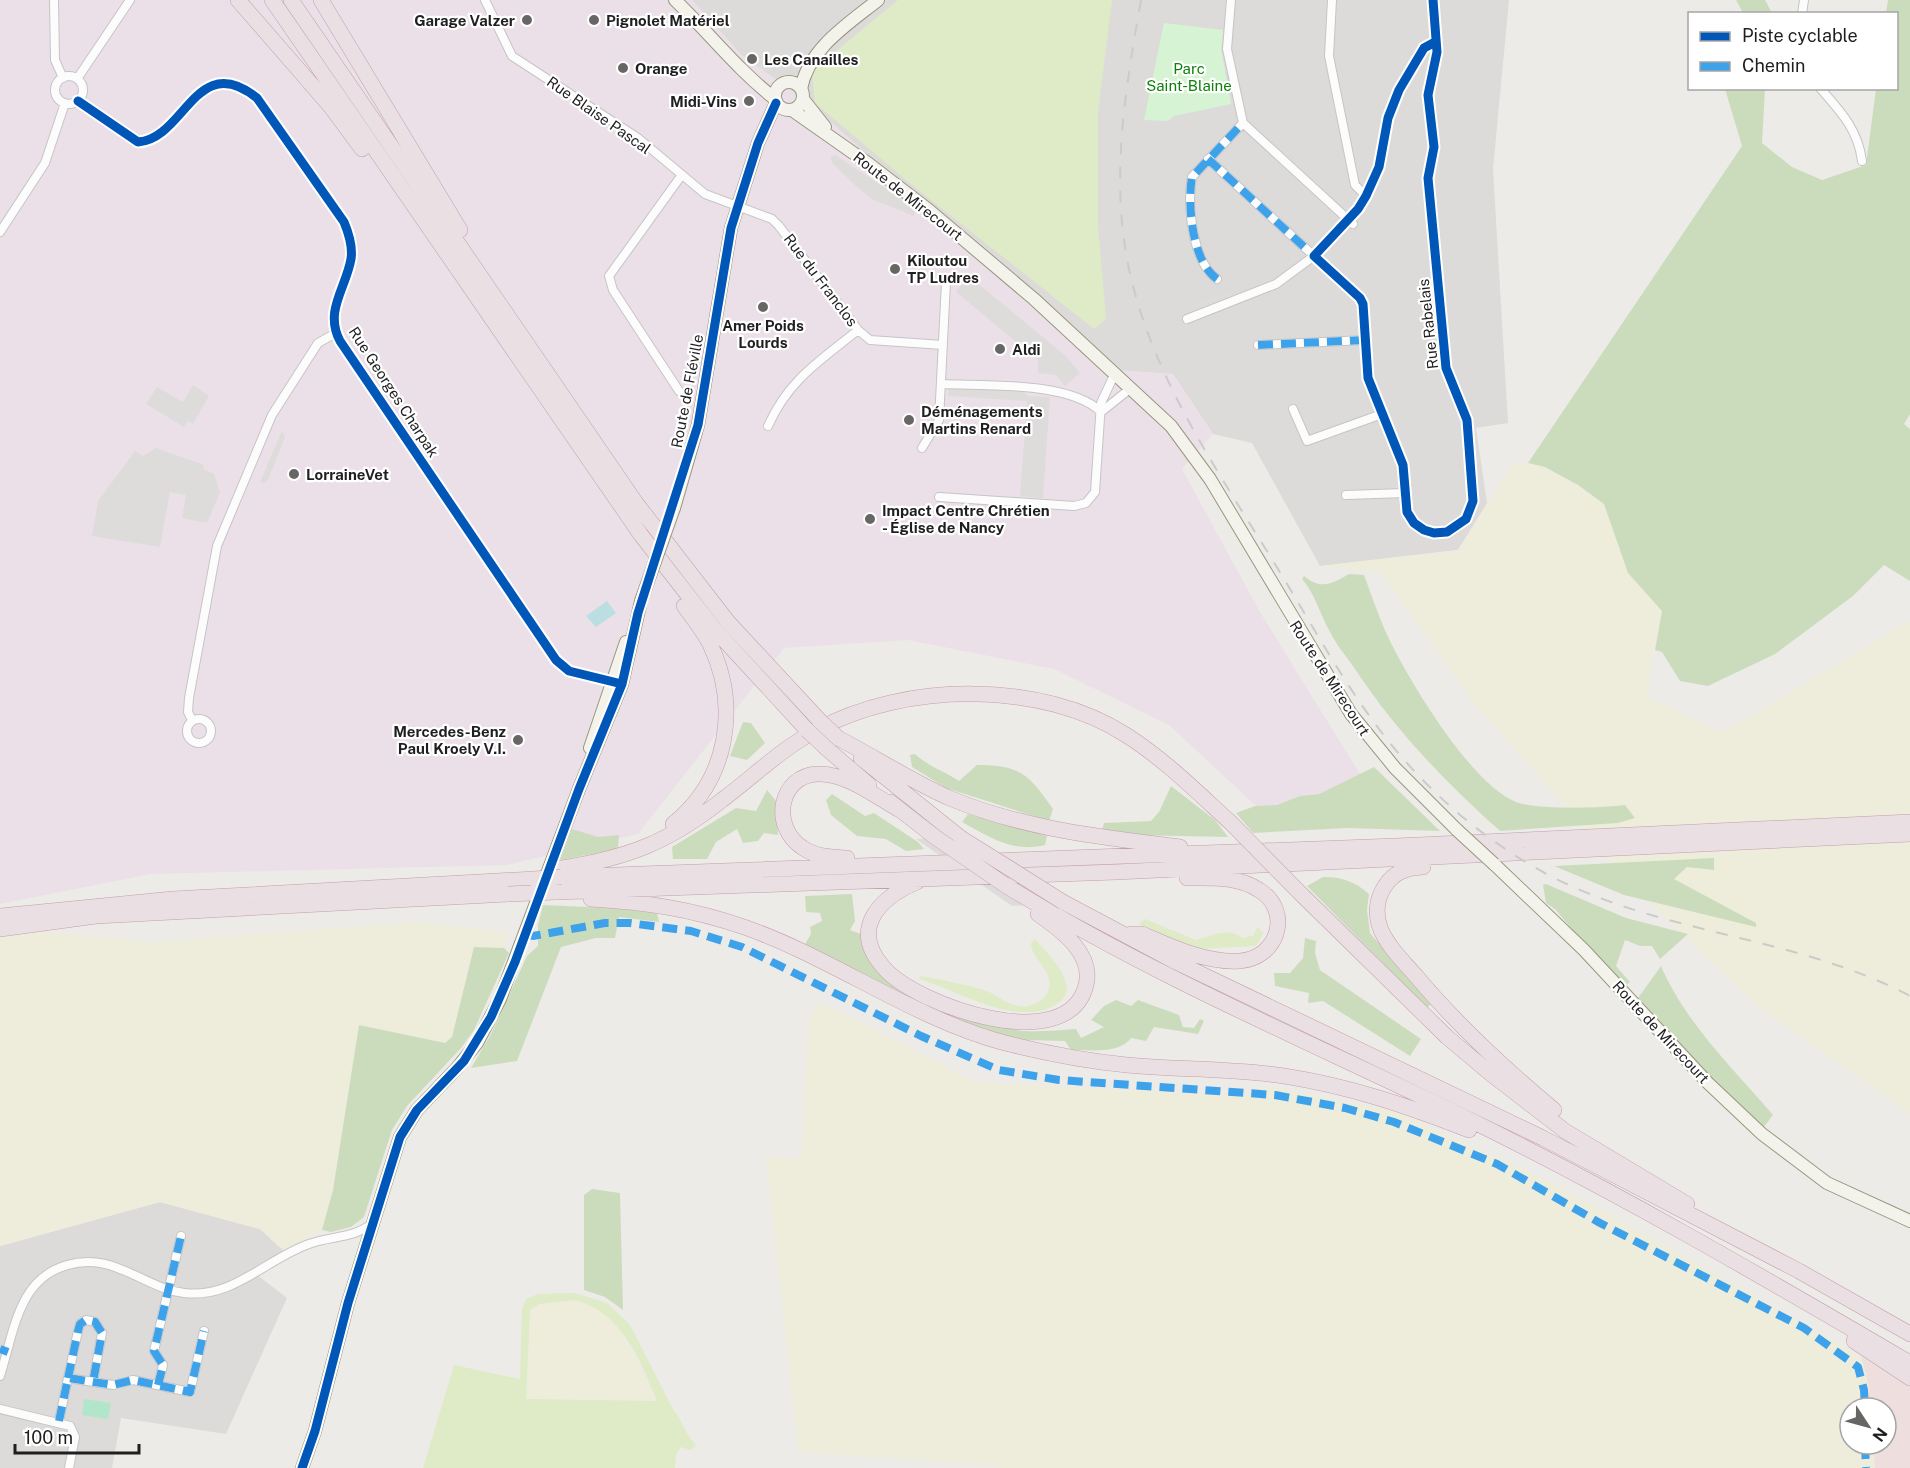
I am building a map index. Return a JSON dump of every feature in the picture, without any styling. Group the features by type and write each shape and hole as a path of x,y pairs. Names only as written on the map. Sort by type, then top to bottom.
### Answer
{"highway":[{"path":"238,0 331,107 415,219 449,256"},
{"path":"272,0 663,563 716,632 807,730 947,796 1029,824 1076,834 1228,852"},
{"path":"291,0 636,503 694,579 763,662 821,722 832,743 898,808 935,837 1005,885 1066,936 1079,951 1087,973 1085,990 1072,1010 1054,1020 1040,1023 995,1018 943,1002 904,984 883,968 869,942 871,920 883,900 894,892 925,878"},
{"path":"321,0 468,244 483,279"},
{"path":"637,852 683,816 706,789 721,754 726,722 723,679 715,655 672,588 663,563"},
{"path":"559,884 606,861 637,852 673,834 817,729 866,710 940,695 1016,696 1071,709 1125,734 1174,770 1230,822 1447,1037 1565,1131 1607,1154 1766,1254"},
{"path":"832,743 962,838 1063,902 1117,932 1543,1138 1766,1254 1910,1334"},
{"path":"898,808 851,783 816,774 798,781 787,793 782,809 782,825 789,837 803,849 821,856 946,863"},
{"path":"0,929 96,916 508,894 559,884 946,863 1910,822"},
{"path":"559,884 925,878 1116,872 1910,834"},
{"path":"1472,856 1452,864 1408,868 1391,877 1381,892 1377,910 1380,927 1389,944 1427,990 1499,1064 1607,1154"},
{"path":"1116,872 1145,877 1224,878 1241,881 1260,890 1272,902 1279,922 1278,931 1270,947 1257,957 1242,961 1212,959 1142,934 1117,932"},
{"path":"0,916 107,904 535,875 559,884 581,898 654,903 746,927 915,1010 1002,1042 1064,1057 1128,1065 1234,1070 1334,1084 1391,1100 1529,1150"},
{"path":"1027,903 1165,974 1529,1150 1745,1267 1910,1363"},
{"path":"1745,1267 1776,1292 1910,1378"}],"main road":[{"path":"675,0 732,56 761,79 784,83 802,94 807,68 830,40"},
{"path":"784,83 808,55 878,0"},
{"path":"732,56 752,81 775,101"},
{"name":"Route de Fléville","path":"302,1468 315,1431 365,1240 376,1221 402,1132 417,1110 477,1043 500,999 617,683 674,508 698,425 725,254 737,207 756,156 758,143 784,83"},
{"name":"Route de Fléville","path":"756,156 790,110 797,108 802,94"},
{"name":"Route de Mirecourt","path":"802,94 842,145"},
{"name":"Route de Mirecourt","path":"775,101 804,116 834,142 842,145 891,180 999,269 1171,426 1210,479 1357,723 1395,768 1598,964 1730,1105 1769,1140 1827,1183 1910,1221"}],"street":[{"path":"54,0 55,60 63,78"},
{"path":"77,79 130,0"},
{"name":"Rue Blaise Pascal","path":"485,0 512,56 638,138 705,194 737,207"},
{"path":"1231,0 1227,49 1243,123 1351,222"},
{"path":"1332,0 1329,56 1355,185 1366,196"},
{"name":"Rue Rabelais","path":"1208,159 1360,298 1364,312 1368,378 1403,465 1406,507 1411,518 1429,532 1440,533 1454,529 1466,519 1472,508 1467,420 1446,368 1444,356 1440,289 1428,178 1434,147 1428,94 1437,60 1433,0"},
{"path":"1187,319 1276,284 1314,256 1351,222 1379,167 1389,118 1399,90 1424,48 1436,42"},
{"path":"63,78 77,79"},
{"path":"63,78 57,85 56,94 65,103"},
{"path":"65,103 78,101 83,89 77,79"},
{"name":"Rue Georges Charpak","path":"78,101 138,142 149,141 164,130 191,99 208,88 231,86 257,98 344,222 349,234 351,259 335,303 336,333 556,660 569,671 617,683"},
{"path":"1822,90 1839,108 1857,135 1862,161"},
{"path":"0,232 45,163 65,103"},
{"path":"1217,279 1208,273 1193,234 1192,177 1243,123"},
{"path":"679,391 613,290 609,276 681,176"},
{"name":"Rue du Franclos","path":"737,207 772,219 779,225 858,330 870,340 943,345"},
{"path":"922,448 939,420 946,282"},
{"path":"768,426 778,402 793,383 858,330"},
{"path":"192,720 188,712 189,698 218,546 272,415 318,343 336,333"},
{"path":"1258,345 1365,340"},
{"path":"939,497 1074,506 1086,503 1095,492 1103,396 1114,373"},
{"path":"942,384 1076,395 1101,412"},
{"path":"1101,412 1131,388"},
{"path":"1293,409 1307,441 1382,414"},
{"path":"1346,495 1405,493"},
{"path":"158,1385 163,1365 154,1351 181,1236"},
{"path":"350,1237 365,1240"},
{"path":"0,1376 4,1350 25,1299 45,1275 68,1263 90,1261 111,1266 169,1289 192,1293 221,1289 308,1244 350,1237 365,1240"},
{"path":"59,1421 78,1331 80,1324 86,1320 95,1322 102,1334 93,1382"},
{"path":"68,1378 114,1385 133,1380 190,1392 204,1331"},
{"path":"0,1409 59,1421 74,1430 69,1468"}],"shaded area":[{"path":"0,0 692,0 741,55 810,104 1111,370 1173,374 1213,434 1182,469 1260,612 1360,774 1319,794 1300,796 1277,805 1257,807 1169,725 1054,669 908,640 784,648 638,834 507,865 151,874 0,904"},
{"path":"692,0 1509,0 1493,169 1508,423 1476,428 1487,503 1458,550 1320,566 1252,443 1213,434 1173,374 1111,370 810,104 741,55"},
{"path":"835,155 896,195 904,197 915,211 914,216 872,199 833,164 830,157"},
{"path":"969,276 1067,357 1080,373 1065,386 1056,375 1038,373 1038,360 956,292"},
{"path":"1230,291 1233,297 1196,312 1193,305"},
{"path":"193,385 209,396 193,424 188,421 184,427 146,404 157,387 183,402"},
{"path":"949,386 1021,390 1028,396 1050,397 1043,498 1020,496 1027,401 948,396"},
{"path":"282,431 285,437 268,480 264,483 260,482"},
{"path":"156,448 204,465 203,469 214,474 220,492 207,523 182,518 186,495 170,492 160,547 92,536 98,501 135,451 143,456"},
{"path":"945,837 1046,903 1012,906 916,839"},
{"path":"160,1202 260,1229 284,1251 252,1271 287,1298 226,1434 121,1418 112,1468 0,1468 0,1246"},
{"path":"1861,1356 1910,1382 1910,1468 1875,1468 1874,1456 1898,1456 1898,1396 1869,1396"}],"green space":[{"path":"898,0 1112,0 1098,112 1098,225 1106,319 1094,329 912,185 815,103 812,71"},
{"path":"1736,0 1765,0 1771,12 1742,12"},
{"path":"1888,0 1910,0 1910,414 1904,424 1910,429 1910,581 1884,565 1853,596 1775,654 1708,686 1680,681 1662,652 1655,650 1662,611 1628,573 1604,504 1578,485 1545,467 1528,463 1742,146 1725,90 1765,90 1762,143 1792,167 1822,180 1866,165 1876,90 1898,90 1898,12 1886,12"},
{"name":"Parc Saint-Blaine","path":"1164,23 1223,30 1221,49 1231,104 1174,116 1168,121 1144,120"},
{"path":"1528,463 1545,467 1578,485 1604,504 1628,573 1662,611 1646,697 1722,733 1910,621 1910,1114 1758,1007 1616,870 1605,850 1476,706 1380,572 1321,566 1458,550 1513,464"},
{"path":"1349,574 1364,575 1389,639 1411,680 1462,754 1498,792 1526,805 1586,807 1625,805 1635,818 1618,823 1500,831 1459,793 1385,711 1335,641 1302,579 1304,576 1316,583 1326,584"},
{"path":"743,722 751,723 765,743 747,760 730,756"},
{"path":"915,754 959,781 977,765 1004,767 1022,774 1037,787 1053,809 1049,821 946,788 912,767 910,755"},
{"path":"1374,767 1440,831 1347,828 1253,833 1236,813 1255,806 1277,805 1300,796 1319,794"},
{"path":"1171,786 1215,820 1228,837 1132,835 1102,830 1104,823 1151,821 1159,812"},
{"path":"767,790 776,801 778,835 764,833 758,841 743,843 737,829 716,842 707,859 673,859 672,847 736,808 756,811"},
{"path":"832,794 865,816 874,813 918,842 924,849 906,851 886,839 857,836 831,815 826,800"},
{"path":"968,814 1047,836 1045,845 1022,847 1002,842 962,822"},
{"path":"572,829 598,837 619,835 618,849 560,860"},
{"path":"1714,858 1714,870 1687,867 1674,879 1756,923 1756,927 1624,895 1554,866"},
{"path":"1323,877 1348,881 1369,894 1367,910 1370,933 1431,1004 1427,1008 1307,886"},
{"path":"1546,884 1626,918 1688,934 1660,959 1652,946 1640,946 1625,940 1616,966 1630,982 1626,985 1581,940 1555,909 1546,903 1543,885"},
{"path":"852,894 855,921 850,930 861,934 868,956 881,975 907,992 972,1018 1025,1031 1076,1029 1081,1038 1104,1027 1091,1020 1104,1006 1116,1000 1131,1006 1138,1000 1179,1015 1183,1027 1194,1028 1200,1019 1204,1021 1198,1034 1154,1027 1146,1041 1131,1038 1120,1047 1104,1050 1071,1050 1065,1041 1024,1040 985,1032 943,1016 804,946 811,934 810,927 822,921 820,913 806,912 805,896"},
{"path":"543,905 612,908 657,913 659,922 619,917 615,938 596,938 561,947 517,1061 471,1068 491,1034 527,956 538,946 538,925"},
{"path":"1145,919 1196,940 1231,932 1244,938 1254,935 1257,927 1264,933 1256,946 1200,949 1146,930 1139,924"},
{"path":"413,922 507,932 504,948 474,947 452,1037 445,1043 359,1025 333,1190 322,1230 284,1251 260,1229 160,1202 0,1246 0,927 151,942"},
{"path":"1305,938 1316,941 1315,953 1320,970 1421,1039 1410,1056 1323,1001 1308,1003 1309,993 1275,986 1274,973 1290,973 1303,958"},
{"path":"1035,939 1059,968 1066,986 1066,994 1061,1001 1045,1009 1028,1012 1009,1011 919,979 920,976 968,986 990,992 1016,1005 1031,1005 1046,995 1050,982 1032,949 1031,943"},
{"path":"474,947 504,948 509,953 474,1030 461,1048 407,1106 392,1130 364,1217 351,1227 331,1232 322,1230 333,1190 359,1025 445,1043 452,1037"},
{"path":"1661,966 1683,1007 1697,1026 1773,1115 1763,1128 1715,1082 1638,998"},
{"path":"819,1002 976,1082 1246,1096 1267,1086 1397,1112 1561,1187 1861,1356 1869,1396 1838,1396 1838,1456 1874,1456 1875,1468 1000,1468 1000,1466 798,1452 766,1157 801,1158 809,1018"},
{"path":"592,1189 620,1193 623,1310 605,1297 584,1290 584,1195"},
{"path":"575,1293 607,1303 630,1325 673,1409 696,1445 690,1450 681,1447 676,1454 675,1468 423,1468 454,1365 520,1379 522,1309 526,1299 538,1294","holes":["575,1300 591,1306 617,1326 627,1340 644,1370 657,1401 526,1399 530,1310 539,1304"]},
{"path":"575,1300 593,1305 611,1317 622,1331 658,1402 526,1399 530,1310 539,1304"},
{"path":"84,1399 111,1403 108,1419 82,1415"}],"water":[{"path":"607,601 616,613 596,627 586,616"}],"railway":[{"path":"1141,0 1130,65 1120,161 1122,226 1137,302 1152,344 1190,423 1339,671 1371,718 1406,762 1453,809 1506,849 1543,872 1587,893 1633,909 1820,960 1866,976 1910,996"}],"marked path":[{"path":"1217,279 1202,260 1193,232 1190,202 1192,177 1243,123"},
{"path":"1208,159 1314,256"},
{"path":"1258,345 1365,340"},
{"path":"526,934 533,936 605,923 629,923 691,931 742,947 921,1036 999,1070 1059,1080 1275,1095 1345,1108 1394,1122 1497,1164 1600,1223 1804,1328 1858,1367 1864,1396"},
{"path":"158,1385 163,1365 154,1351 181,1236"},
{"path":"68,1378 80,1324 86,1320 95,1322 102,1333 93,1382"},
{"path":"59,1421 68,1378 113,1385 133,1380 190,1392 204,1331"},
{"path":"0,1349 8,1352"},
{"path":"1866,1456 1866,1468"}],"cycle path":[{"path":"1433,0 1437,52 1428,95 1434,147 1428,178 1446,368 1467,420 1473,501 1466,519 1447,532 1434,533 1414,523 1407,512 1403,465 1368,378 1363,304 1360,298 1314,256 1358,209 1366,196 1379,167 1388,118 1399,90 1424,48 1435,42"},
{"path":"78,101 138,142 154,137 168,127 192,100 205,90 219,84 236,86 257,98 344,222 351,245 351,259 335,310 334,320 340,341 556,660 569,671 622,684"},
{"path":"302,1468 315,1431 348,1303 400,1137 417,1110 464,1061 491,1017 515,962 579,789 622,684 638,613 698,425 731,228 758,143 776,103"}],"place":[{"name":"Garage Valzer","path":"527,20"},
{"name":"Pignolet Matériel","path":"594,20"},
{"name":"Les Canailles","path":"752,59"},
{"name":"Orange","path":"623,68"},
{"name":"Midi-Vins","path":"749,101"},
{"name":"Kiloutou TP Ludres","path":"895,269"},
{"name":"Amer Poids Lourds","path":"763,307"},
{"name":"Aldi","path":"1000,349"},
{"name":"Déménagements Martins Renard","path":"909,420"},
{"name":"LorraineVet","path":"294,474"},
{"name":"Impact Centre Chrétien - Église de Nancy","path":"870,519"},
{"name":"Mercedes-Benz Paul Kroely V.I.","path":"518,740"}]}
